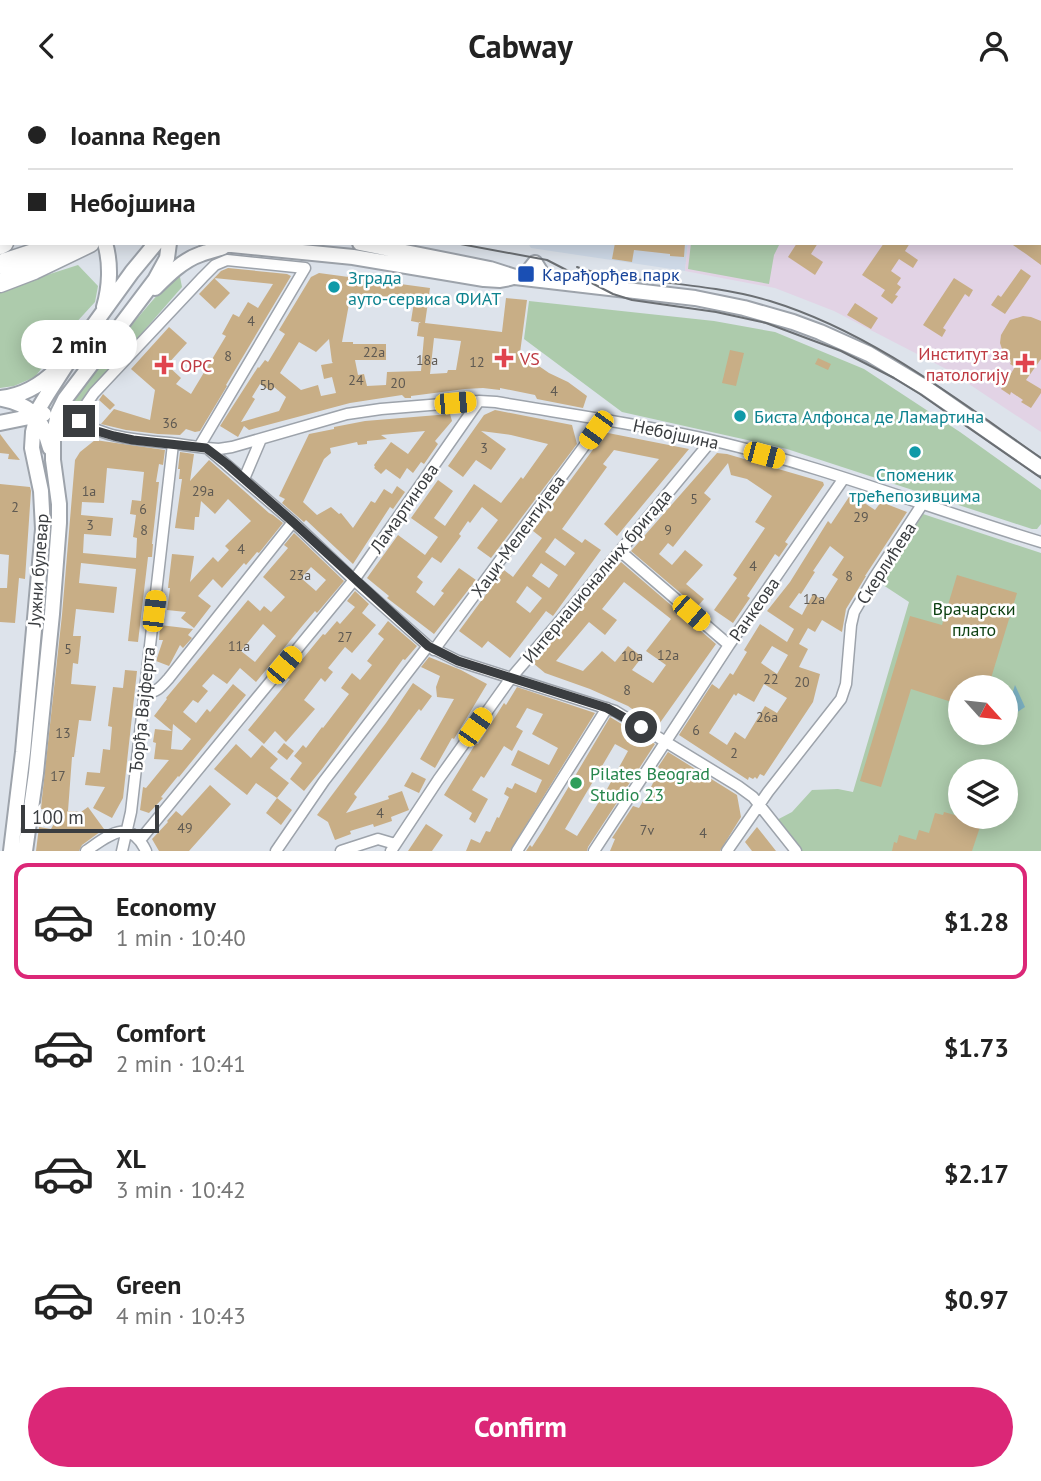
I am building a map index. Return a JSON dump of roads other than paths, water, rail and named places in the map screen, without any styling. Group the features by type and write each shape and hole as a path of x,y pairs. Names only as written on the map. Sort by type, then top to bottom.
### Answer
{"highway":[{"path":"0,264 58,245"},
{"path":"0,283 86,245"}],"main road":[{"path":"102,313 109,276 105,245"},
{"name":"Јужни булевар","path":"11,851 43,529 41,491 32,447 33,432 39,408 55,381 102,313 154,245"},
{"name":"Јужни булевар","path":"25,851 36,773 59,523 52,460 55,426 61,405 155,280 167,258 169,245"},
{"path":"134,309 181,265 200,254 230,245 353,257 484,279 519,277"},
{"path":"370,245 519,277 695,298 768,314 820,332 898,370 1041,468"},
{"path":"0,399 25,393 38,385 77,348"},
{"path":"0,423 37,417 61,405 55,397 55,381"},
{"path":"0,399 29,409 37,417 45,431 52,460"},
{"path":"0,423 23,436 32,447"}],"street":[{"path":"79,421 94,393 219,263 227,260 306,268 203,448 244,479 431,648 458,661 607,708 738,786 759,804 796,851"},
{"name":"Небојшина","path":"61,405 79,421 97,431 133,440 203,448 232,447 347,414 479,401 597,419 711,441 844,478 1041,542"},
{"name":"Ламартинова","path":"140,840 354,580 479,401"},
{"name":"Хаџи-Мелентијева","path":"276,851 324,781 431,648 596,430 597,419"},
{"path":"244,479 261,439"},
{"name":"Интернационалних бригада","path":"393,848 511,678 711,441"},
{"name":"Ђорђа Вајферта","path":"123,848 131,812 173,444"},
{"name":"Ранкеова","path":"594,851 729,645 844,478"},
{"name":"Скерлићева","path":"727,851 759,804 841,699 846,684 850,625 854,612 923,503"},
{"path":"144,692 158,690 169,678 293,522"},
{"path":"620,551 729,645"},
{"path":"517,851 607,708"},
{"path":"86,851 114,832 135,835 146,851"},
{"path":"110,835 119,838 123,848 130,841 140,840"},
{"path":"341,851 378,839 393,848"}],"water":[{"path":"1018,692 1025,707 1018,712"}],"tram line":[{"path":"466,245 547,260 613,294 632,300 716,312 766,323 841,351 920,394 1041,478"},
{"path":"577,267 610,275 739,293 807,314 877,348 944,390 1041,458"}],"place":[{"name":"Карађорђев парк","path":"526,274"},
{"name":"Зграда ауто-сервиса ФИАТ","path":"334,287"},
{"name":"VS","path":"504,358"},
{"name":"Институт за патологију","path":"1025,363"},
{"name":"ОРС","path":"164,365"},
{"name":"Биста Алфонса де Ламартина","path":"740,416"},
{"name":"Споменик трећепозивцима","path":"915,452"},
{"name":"Pilates Beograd Studio 23","path":"576,783"}],"park label":[{"name":"Врачарски плато","path":"974,618"}]}
